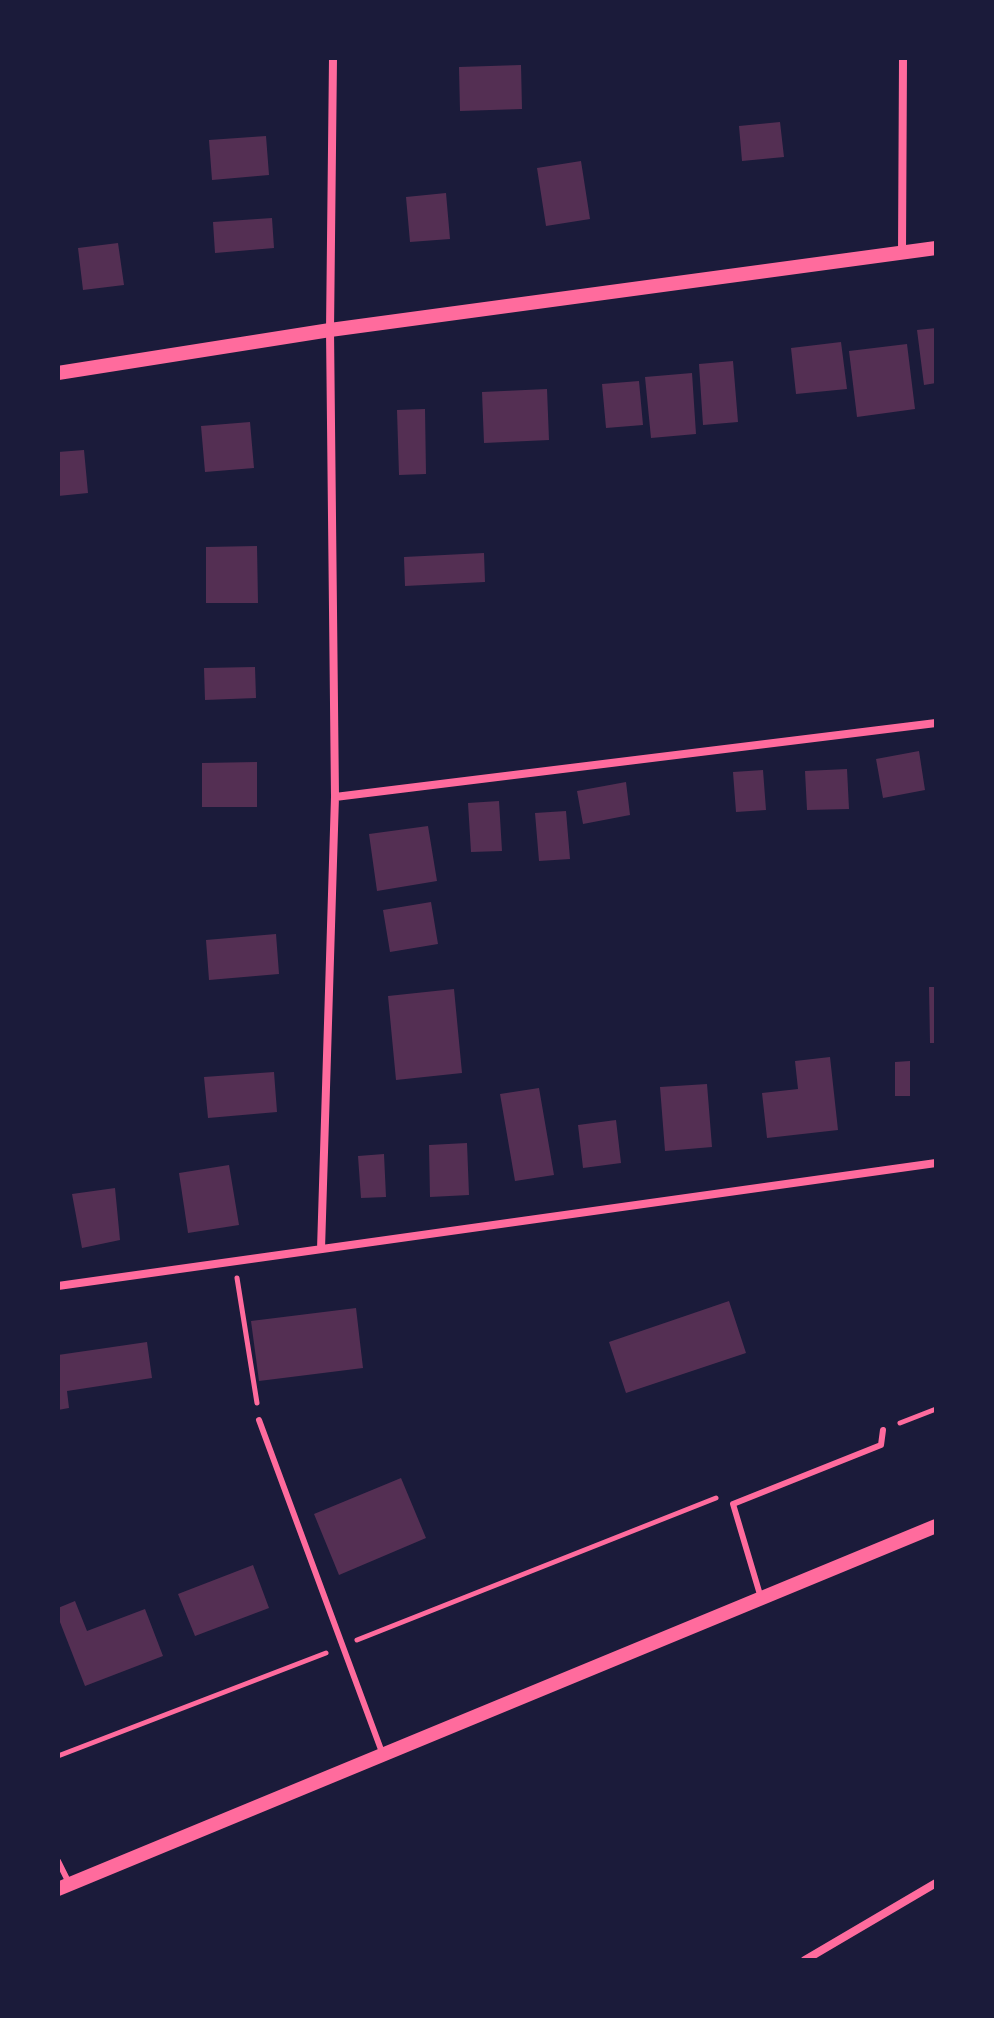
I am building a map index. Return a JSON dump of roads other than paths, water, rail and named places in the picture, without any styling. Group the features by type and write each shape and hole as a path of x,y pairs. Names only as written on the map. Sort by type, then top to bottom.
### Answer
{"street":[{"path":"321,1249 335,797 330,330 333,58"},
{"path":"902,252 903,58"},
{"path":"58,373 330,330 936,248"},
{"path":"335,797 936,723"},
{"path":"58,1286 936,1163"},
{"path":"64,1887 936,1526"},
{"path":"805,1960 936,1883"}],"lane":[{"path":"259,1420 383,1755"},
{"path":"761,1599 733,1504 881,1445 883,1430"},
{"path":"58,1861 64,1887"}]}
